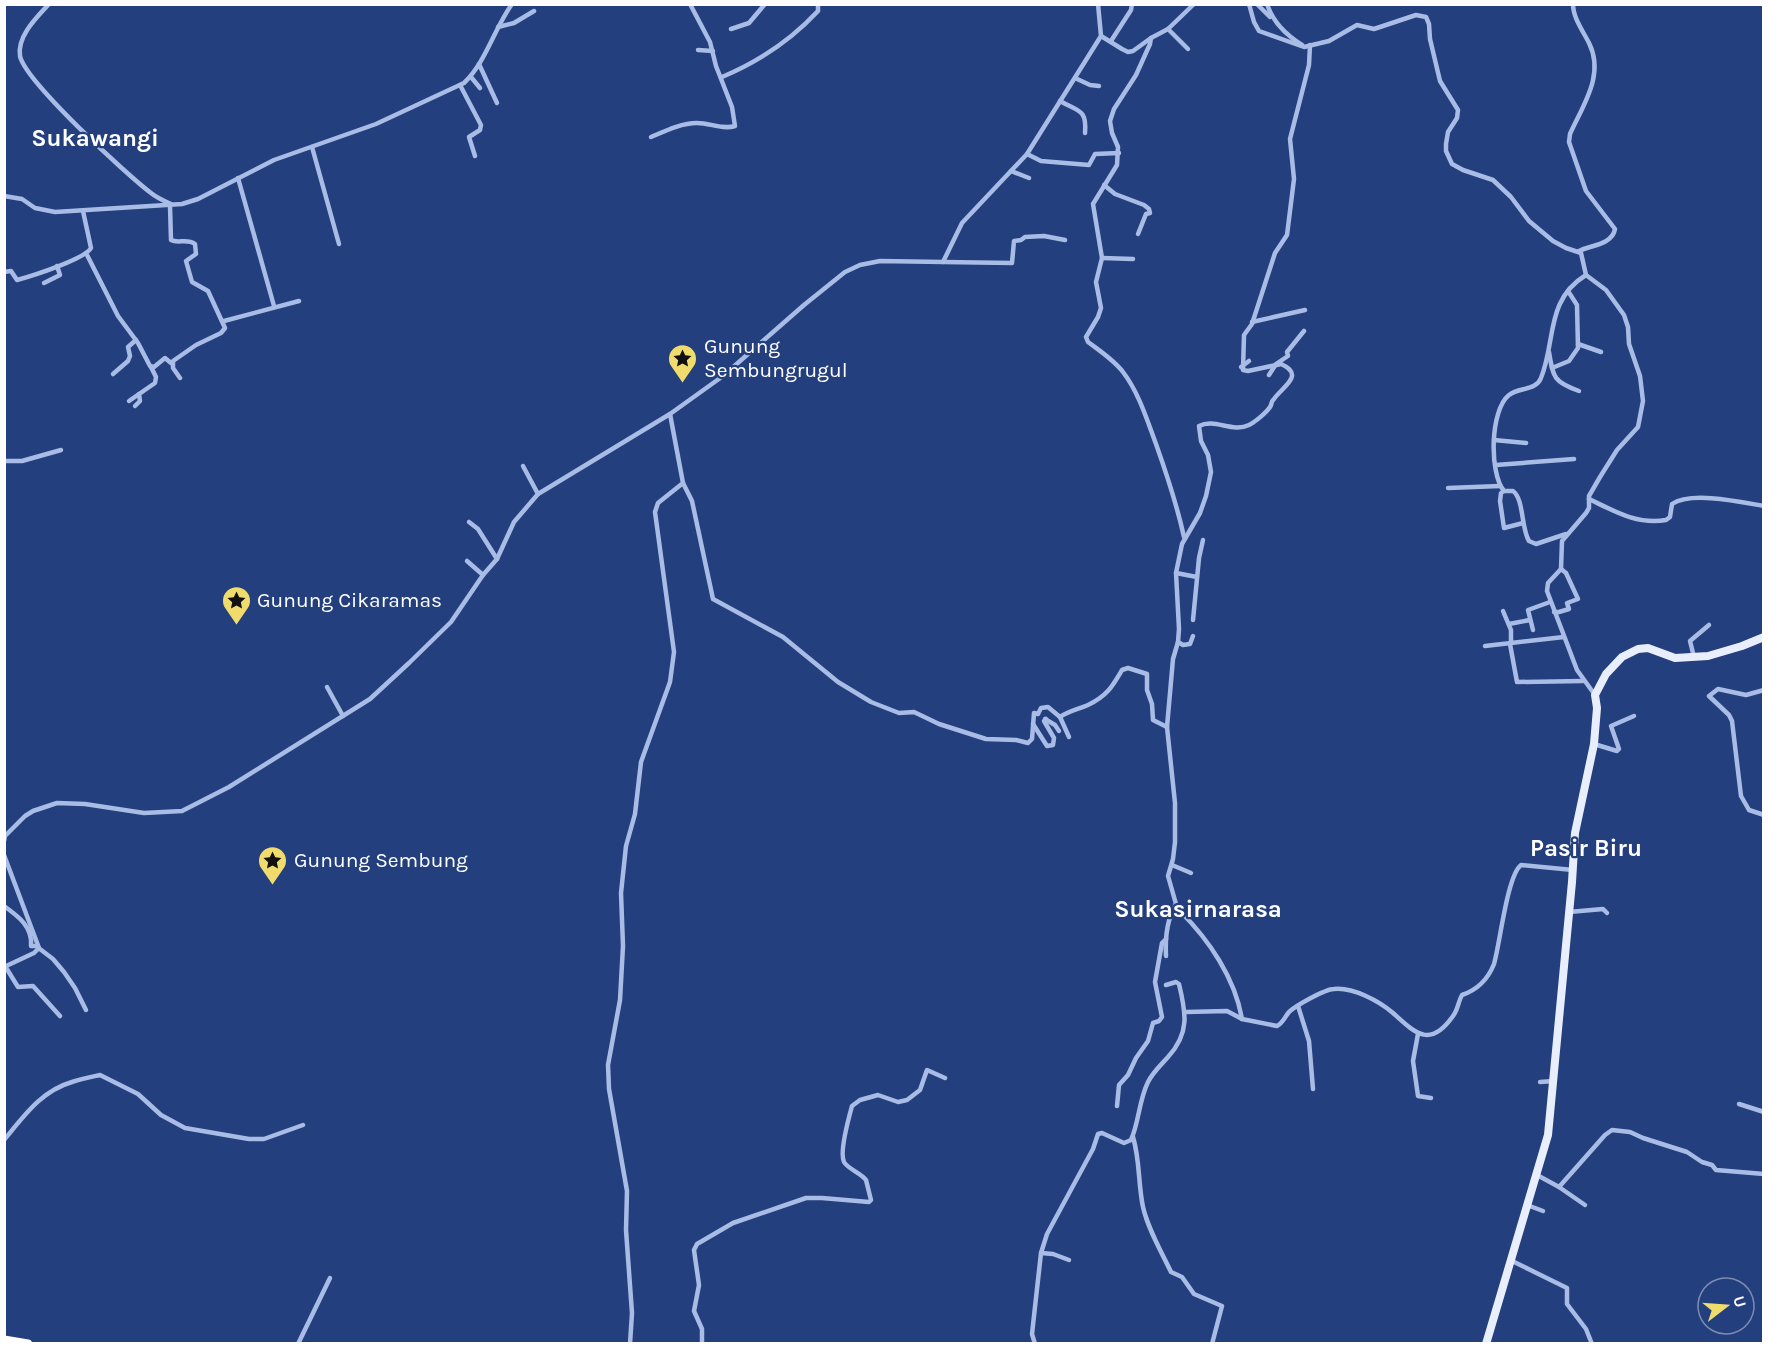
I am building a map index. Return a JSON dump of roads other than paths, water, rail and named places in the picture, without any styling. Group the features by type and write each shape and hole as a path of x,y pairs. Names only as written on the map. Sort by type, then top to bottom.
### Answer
{"highway":[{"path":"4,1340 28,1344"}],"main road":[{"path":"1486,1344 1548,1135 1575,833 1594,744 1597,708 1595,695 1606,674 1622,657 1638,649 1648,648 1675,658 1694,657 1720,653 1763,638"}],"street":[{"path":"49,4 30,27 23,40 20,53 23,64 79,128 151,193 171,206"},
{"path":"4,196 22,199 35,208 45,211 171,206 198,199 274,160 376,124 460,85 471,77 512,4"},
{"path":"651,137 670,129 697,123 717,127 735,126 732,107 713,51 690,4"},
{"path":"731,29 749,22 765,4"},
{"path":"722,77 745,68 787,40 818,12 819,4"},
{"path":"943,262 962,223 1027,154 1101,36 1098,4"},
{"path":"1111,41 1131,10 1132,4"},
{"path":"1101,36 1122,50 1130,52 1168,29 1194,4"},
{"path":"1249,4 1259,31 1307,46 1329,41 1357,25 1376,29 1416,15 1426,17 1440,81 1458,110 1457,118 1448,132 1446,144 1446,151 1452,164 1492,180 1511,198 1529,221 1553,241 1566,248 1579,251 1609,240 1614,234 1614,229 1586,191 1569,142 1570,134 1591,88 1595,67 1592,51 1574,14 1573,4"},
{"path":"1257,4 1291,38 1307,46"},
{"path":"1267,4 1271,18"},
{"path":"498,27 514,23 534,11"},
{"path":"1168,29 1188,49"},
{"path":"1150,38 1150,44 1136,75 1114,109 1110,121 1119,153 1117,165 1093,204 1102,258 1096,282 1101,308 1086,335 1087,340 1117,365 1131,384 1148,420 1172,486 1175,509 1184,537"},
{"path":"1241,367 1244,359 1243,337 1252,322 1275,254 1287,235 1294,178 1290,140 1309,65 1307,46"},
{"path":"698,50 713,51"},
{"path":"479,64 497,103"},
{"path":"471,77 480,88"},
{"path":"1075,78 1090,85 1099,86"},
{"path":"460,85 481,125 480,130 469,137 476,156"},
{"path":"1060,101 1084,114 1085,133"},
{"path":"312,147 339,244"},
{"path":"1027,154 1041,161 1089,165 1095,154 1119,153"},
{"path":"1011,171 1029,178"},
{"path":"238,178 274,306"},
{"path":"1104,185 1115,194 1149,209 1150,213 1146,214 1138,234"},
{"path":"171,206 171,240 186,240 195,244 196,254 186,261 189,274 194,284 208,291 224,321 224,331 196,345 171,363"},
{"path":"4,272 11,271 17,280 86,253 91,248 82,211"},
{"path":"4,841 5,836 24,816 57,803 85,804 144,813 182,811 229,788 370,699 451,622 483,575 497,559 514,522 538,494 670,414 740,363 804,305 845,272 860,265 880,261 1012,263 1014,240 1021,240 1025,237 1046,237 1065,240"},
{"path":"1579,251 1586,275 1606,290 1624,315 1628,327 1629,344 1640,376 1643,401 1638,427 1609,462 1592,490 1586,513 1562,541 1561,569 1548,583 1547,591 1550,602 1568,650 1583,681 1595,695"},
{"path":"86,253 118,316 136,340 151,367 156,381 129,401"},
{"path":"1102,258 1133,259"},
{"path":"44,283 60,275 57,266"},
{"path":"1523,523 1504,528 1500,501 1502,489 1496,465 1494,440 1501,405 1515,391 1533,387 1539,382 1552,325 1568,291 1586,275"},
{"path":"1551,368 1572,359 1578,344 1577,308 1568,291"},
{"path":"224,321 298,301"},
{"path":"1252,322 1305,310"},
{"path":"1269,375 1276,364 1288,356 1287,352 1304,331"},
{"path":"112,374 128,362 130,356 128,347 136,340"},
{"path":"1578,344 1601,352"},
{"path":"1548,348 1551,368 1559,383 1579,391"},
{"path":"151,367 165,358 180,378"},
{"path":"1241,367 1249,361"},
{"path":"1241,367 1246,372 1284,364 1290,370 1291,381 1273,399 1268,410 1246,426 1225,428 1210,423 1199,426 1201,441 1208,455 1211,472 1200,513 1184,537 1176,573 1179,629 1173,659 1167,727 1175,842 1168,876 1176,904 1222,965 1239,1000 1242,1019"},
{"path":"135,406 140,401 139,394"},
{"path":"670,414 683,483 692,501 712,597 715,601 783,637 827,674 859,695 899,713 914,712 939,724 998,741 1016,740 1030,743 1034,713 1055,725 1059,731"},
{"path":"1494,440 1526,443"},
{"path":"4,461 22,461 61,450"},
{"path":"1496,465 1574,459"},
{"path":"523,466 538,494"},
{"path":"630,1344 632,1312 626,1230 627,1191 609,1089 608,1065 620,1000 623,946 621,893 626,846 635,814 641,762 662,710 674,665 655,508 683,483"},
{"path":"1448,488 1513,491 1518,496 1527,538 1534,544 1568,534"},
{"path":"1589,499 1620,515 1653,522 1666,520 1670,517 1672,504 1687,499 1721,500 1764,506"},
{"path":"469,522 478,529 497,559"},
{"path":"1193,620 1198,558 1203,540"},
{"path":"467,561 483,575"},
{"path":"1554,612 1569,609 1567,603 1578,599 1566,573 1561,569"},
{"path":"1176,573 1197,577"},
{"path":"1533,630 1528,610 1550,602"},
{"path":"1503,611 1509,624 1517,682 1583,681"},
{"path":"1509,624 1530,620"},
{"path":"1694,657 1690,641 1709,625"},
{"path":"1178,642 1184,645 1190,644 1193,636"},
{"path":"1485,646 1564,637"},
{"path":"1060,717 1094,702 1114,686 1120,672 1128,668 1148,674 1153,720 1167,727"},
{"path":"327,687 343,716"},
{"path":"1764,690 1746,695 1718,689 1709,696 1729,715 1732,721 1741,796 1749,810 1764,815"},
{"path":"1038,714 1045,706 1060,717 1069,737"},
{"path":"1594,744 1617,751 1611,726 1634,716"},
{"path":"1033,724 1044,743 1047,746 1053,745 1054,738 1044,721 1046,719"},
{"path":"4,855 40,951 53,959 64,972 86,1010"},
{"path":"1172,865 1191,873"},
{"path":"1186,1012 1227,1011 1242,1019 1277,1026 1282,1024 1289,1012 1298,1006 1330,989 1344,988 1375,1001 1418,1034 1426,1035 1443,1028 1454,1015 1462,995 1472,991 1490,975 1516,869 1521,865 1573,870"},
{"path":"1166,956 1170,913 1176,904"},
{"path":"4,906 20,918 30,932 31,946 39,948"},
{"path":"1569,912 1598,909 1606,910 1607,913"},
{"path":"1117,1106 1120,1083 1128,1075 1148,1041 1153,1023 1162,1017 1155,982 1162,943 1166,939"},
{"path":"39,948 34,953 5,967 18,987 33,986 60,1016"},
{"path":"1035,1344 1032,1334 1041,1253 1047,1234 1093,1149 1098,1134 1102,1133 1124,1143 1128,1143 1133,1137 1147,1084 1176,1047 1183,1034 1186,1012 1179,984 1176,982 1166,985"},
{"path":"1298,1006 1309,1041 1313,1089"},
{"path":"1418,1034 1413,1061 1418,1096 1431,1098"},
{"path":"702,1344 702,1329 693,1311 699,1285 694,1250 697,1244 733,1223 806,1198 869,1202 871,1200 865,1178 843,1160 843,1147 852,1106 857,1101 878,1095 898,1102 907,1100 922,1087 927,1070 945,1078"},
{"path":"4,1140 30,1107 52,1090 71,1082 100,1075 138,1094 160,1115 185,1128 249,1139 264,1139 303,1125"},
{"path":"1540,1082 1554,1081"},
{"path":"1739,1104 1764,1113"},
{"path":"1559,1187 1612,1130 1630,1132 1687,1152 1702,1162 1711,1164 1716,1170 1764,1174"},
{"path":"1133,1137 1138,1151 1143,1209 1171,1272 1175,1276 1182,1277 1194,1294 1222,1306 1212,1344"},
{"path":"1537,1175 1585,1205"},
{"path":"1527,1205 1543,1211"},
{"path":"1041,1253 1053,1254 1069,1260"},
{"path":"1510,1260 1567,1288 1567,1304 1586,1329 1592,1344"},
{"path":"298,1344 330,1278"}],"place":[{"name":"Gunung Sembungrugul","path":"683,384"},
{"name":"Gunung Cikaramas","path":"236,626"},
{"name":"Gunung Sembung","path":"273,886"}],"district":[{"name":"Sukawangi","path":"95,138"},
{"name":"Pasir Biru","path":"1586,848"},
{"name":"Sukasirnarasa","path":"1198,909"}]}
